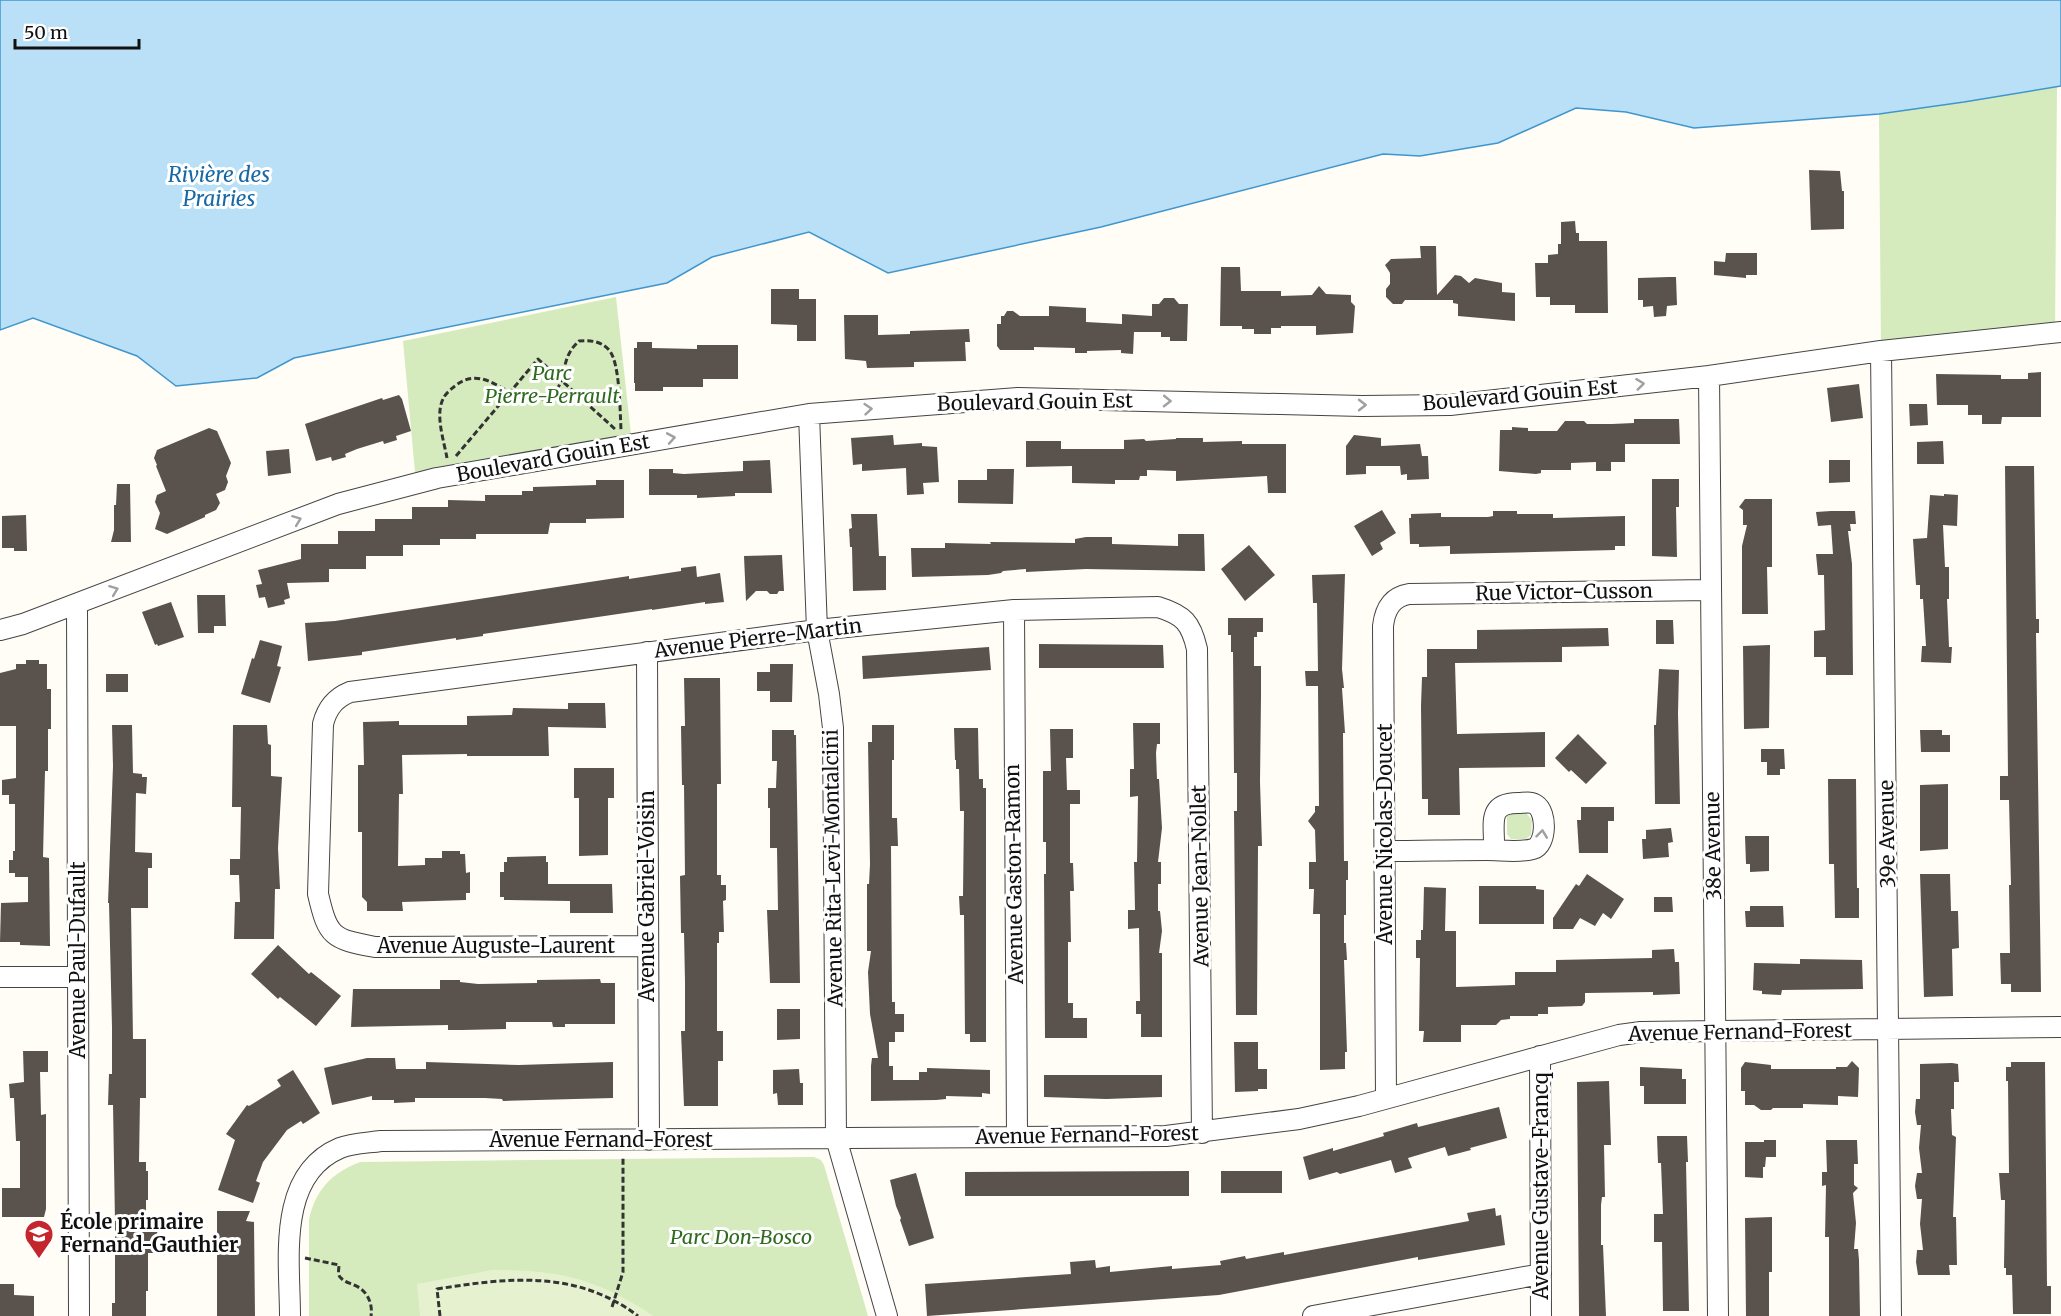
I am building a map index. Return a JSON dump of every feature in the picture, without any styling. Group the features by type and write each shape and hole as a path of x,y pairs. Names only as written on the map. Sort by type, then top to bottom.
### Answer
{"street":[{"name":"Boulevard Gouin Est","path":"0,630 77,604 338,504 443,472 809,414 947,402 1018,399 1450,405 1709,376 1881,351 2061,332"},
{"name":"39e Avenue","path":"1881,351 1891,1316"},
{"name":"38e Avenue","path":"1709,376 1718,1316"},
{"name":"Avenue Rita-Levi-Montalcini","path":"809,414 817,630 830,694 832,728 836,1138 887,1316"},
{"name":"Rue Victor-Cusson","path":"1418,594 1710,590"},
{"name":"Avenue Nicolas-Doucet","path":"1386,1097 1384,617 1395,599 1402,595 1418,594"},
{"name":"Avenue Paul-Dufault","path":"77,604 80,1316"},
{"name":"Avenue Pierre-Martin","path":"333,703 350,692 817,630 1014,610 1158,607 1174,612 1186,621"},
{"name":"Avenue Gaston-Ramon","path":"1014,610 1017,1137"},
{"name":"Avenue Jean-Nollet","path":"1186,621 1194,634 1197,649 1202,1133"},
{"name":"Avenue Gabriel-Voisin","path":"647,652 649,1140"},
{"name":"Avenue Auguste-Laurent","path":"333,703 326,712 323,724 318,894 324,918 333,934 350,942 375,947 647,946"},
{"path":"1385,851 1494,850"},
{"path":"0,977 78,977"},
{"name":"Avenue Fernand-Forest","path":"290,1255 291,1215 297,1193 306,1176 320,1161 339,1149 381,1141 1166,1136 1299,1119 1359,1106 1618,1035 1641,1032 2061,1027"},
{"name":"Avenue Gustave-Francq","path":"1540,1056 1541,1316"},
{"path":"290,1255 290,1316"},
{"path":"1313,1316 1541,1274"}],"path":[{"path":"443,472 440,414 443,399 462,380 476,377 487,380 510,392 527,399 542,399 553,393 562,381 569,353 579,341 595,340 610,350 617,369 621,434 562,381 538,359 510,392 443,472"},
{"path":"612,1307 623,1272 623,1140"},
{"path":"290,1255 339,1264 341,1278 357,1286 368,1296 371,1303 371,1316"},
{"path":"440,1316 437,1289 513,1279 558,1282 581,1288 615,1302 638,1316"}],"green space":[{"path":"2057,86 2055,332 1881,351 1879,114"},
{"name":"Parc Pierre-Perrault","path":"616,297 632,444 416,483 403,341"},
{"path":"1512,813 1526,813 1532,820 1531,835 1526,839 1511,839 1507,834 1507,816"},
{"name":"Parc Don-Bosco","path":"814,1157 821,1160 824,1165 868,1316 309,1316 309,1220 315,1200 333,1178 360,1162"},
{"path":"492,1270 530,1271 579,1279 612,1292 653,1316 420,1316 417,1284"}],"water":[{"name":"Rivière des Prairies","path":"0,0 2061,0 2061,86 1879,114 1694,128 1626,112 1576,108 1498,143 1420,156 1383,154 1101,227 888,273 809,232 712,257 667,283 294,358 257,378 176,386 137,356 33,318 0,330"}],"building":[{"path":"1809,170 1840,171 1842,191 1844,191 1844,229 1811,230"},
{"path":"1575,221 1579,241 1607,241 1608,313 1575,313 1575,305 1550,305 1550,297 1536,297 1535,263 1548,263 1548,255 1558,254 1558,244 1561,244 1561,222"},
{"path":"1420,246 1436,246 1437,295 1455,275 1461,276 1469,283 1475,278 1502,283 1502,292 1515,293 1515,321 1458,316 1458,304 1453,303 1453,300 1405,300 1402,304 1393,304 1386,297 1386,289 1390,284 1390,273 1385,265 1391,259 1421,258"},
{"path":"1726,253 1757,253 1757,275 1746,275 1746,278 1714,275 1714,261 1725,262"},
{"path":"1221,267 1240,267 1241,291 1281,291 1281,296 1312,295 1319,286 1326,294 1351,295 1351,302 1355,306 1353,333 1316,335 1316,326 1281,326 1281,328 1271,328 1271,334 1254,334 1254,329 1242,329 1242,326 1220,326"},
{"path":"1676,277 1677,305 1667,306 1666,316 1654,317 1653,306 1643,307 1643,300 1638,300 1638,278"},
{"path":"771,289 799,289 799,299 816,299 816,341 797,341 797,325 771,324"},
{"path":"1164,298 1174,298 1179,304 1188,304 1187,341 1170,341 1170,337 1161,337 1161,332 1134,332 1133,354 1121,353 1121,350 1075,353 1075,348 1034,347 1034,350 1000,350 997,346 997,324 1001,324 1001,316 1004,316 1007,311 1013,311 1020,316 1049,316 1049,306 1086,308 1086,322 1122,324 1122,314 1152,316 1152,304 1159,304"},
{"path":"844,315 878,315 878,335 910,334 910,331 969,329 970,342 965,342 966,361 914,362 914,367 867,368 866,361 845,359"},
{"path":"637,342 652,342 652,348 697,349 697,345 738,345 738,379 703,379 703,387 663,387 663,391 635,391 634,348 637,348"},
{"path":"2041,372 2041,417 2002,417 2001,424 1982,424 1982,415 1968,415 1968,405 1937,405 1936,374 2001,375 2001,379 2028,379 2028,373"},
{"path":"1859,384 1863,418 1831,422 1827,388"},
{"path":"399,395 411,431 396,436 397,440 384,444 383,441 357,449 345,454 346,457 332,461 331,457 316,461 305,424 382,398 383,400"},
{"path":"1909,404 1927,404 1928,425 1910,426"},
{"path":"1634,419 1679,419 1680,444 1625,444 1625,462 1611,462 1611,471 1596,471 1596,462 1571,463 1571,470 1541,470 1541,473 1536,474 1499,471 1500,430 1512,430 1512,427 1528,428 1528,431 1557,431 1565,421 1612,424 1634,423"},
{"path":"209,428 217,431 231,463 226,476 228,482 225,490 216,494 220,503 216,510 205,517 167,534 155,529 160,513 155,502 157,495 166,491 154,458 157,450"},
{"path":"893,435 894,445 922,443 922,446 937,447 939,482 923,483 924,494 907,495 906,468 862,471 862,464 853,465 851,438"},
{"path":"1354,435 1381,438 1381,446 1420,444 1422,456 1428,456 1429,479 1407,480 1407,474 1401,475 1400,466 1366,466 1366,474 1346,475 1346,446"},
{"path":"1203,438 1203,442 1242,441 1242,444 1286,444 1286,493 1268,493 1267,476 1176,481 1176,471 1147,470 1147,476 1140,476 1139,480 1115,480 1115,484 1072,483 1072,466 1026,467 1026,441 1061,441 1061,449 1124,449 1124,440 1144,439 1146,441"},
{"path":"1943,441 1944,464 1917,464 1917,442"},
{"path":"289,449 291,473 268,476 266,451"},
{"path":"770,460 772,493 735,493 735,496 697,498 697,495 649,495 649,469 673,469 673,473 684,474 743,471 743,461"},
{"path":"1829,460 1850,460 1850,482 1829,483"},
{"path":"2005,466 2034,466 2036,619 2039,619 2039,633 2036,633 2041,992 2011,992 2011,984 2001,984 2000,953 2010,953 2009,885 2011,885 2009,800 2000,800 2000,776 2008,776"},
{"path":"987,469 1014,469 1013,504 958,503 958,480 987,480"},
{"path":"1652,479 1679,479 1679,507 1676,507 1677,557 1652,556"},
{"path":"596,480 624,480 624,518 586,519 586,523 550,523 548,534 476,534 476,539 440,539 440,545 403,545 403,556 366,556 366,569 329,569 329,582 287,583 290,598 284,600 285,604 268,608 265,597 259,598 256,585 262,584 258,570 301,559 301,544 338,544 338,531 375,531 375,519 412,519 412,507 448,507 448,500 485,501 485,495 522,495 522,491 533,491 533,487 596,485"},
{"path":"117,484 130,484 131,542 111,542"},
{"path":"1944,494 1958,495 1957,526 1943,525 1945,567 1949,567 1949,599 1947,599 1949,647 1952,647 1951,663 1921,662 1922,646 1926,646 1923,599 1920,599 1920,585 1916,585 1913,539 1927,538 1930,495 1944,496"},
{"path":"1745,499 1772,499 1772,567 1767,567 1768,614 1742,614 1742,546 1747,525 1743,525 1743,510 1739,507"},
{"path":"1382,510 1396,533 1380,543 1383,549 1372,556 1354,526"},
{"path":"1493,511 1553,514 1553,518 1625,516 1625,546 1615,546 1615,550 1450,554 1450,546 1419,547 1419,544 1410,544 1409,518 1411,514 1441,513 1441,517 1488,517 1493,516"},
{"path":"1855,511 1856,524 1850,524 1851,531 1848,531 1852,564 1853,675 1826,675 1826,657 1814,657 1814,631 1825,630 1824,575 1818,575 1816,554 1833,554 1831,525 1818,526 1816,512"},
{"path":"851,514 877,514 879,556 886,556 886,590 853,591 852,547 850,547 849,529 852,528"},
{"path":"26,515 27,551 2,548 2,516"},
{"path":"1178,534 1204,534 1205,571 1086,569 1026,572 1026,569 988,575 912,577 911,548 945,548 945,543 1075,543 1075,539 1086,537 1112,537 1112,544 1178,546"},
{"path":"1249,545 1275,575 1245,601 1221,569"},
{"path":"782,555 784,591 770,594 767,591 756,591 746,601 744,556"},
{"path":"696,566 697,577 720,573 724,602 705,604 705,602 652,609 483,634 483,636 362,652 362,655 308,661 305,623 335,621 629,576 629,579 681,571 681,568"},
{"path":"1345,574 1342,669 1344,688 1342,688 1345,733 1343,733 1344,861 1348,861 1346,915 1344,915 1344,943 1346,943 1347,960 1344,960 1347,1052 1345,1052 1345,1069 1320,1070 1320,914 1313,914 1314,889 1309,889 1309,862 1316,862 1315,830 1308,821 1315,812 1315,806 1319,806 1318,686 1306,686 1305,671 1318,671 1317,603 1313,603 1312,575"},
{"path":"197,595 225,595 226,626 214,626 214,633 198,633"},
{"path":"171,602 184,637 155,645 142,612"},
{"path":"1228,618 1263,618 1263,632 1257,632 1257,637 1254,637 1254,666 1261,666 1262,846 1258,846 1257,1015 1236,1015 1234,811 1237,811 1237,773 1234,773 1233,652 1231,652 1231,635 1228,635"},
{"path":"1656,620 1673,620 1674,644 1656,644"},
{"path":"1608,628 1609,646 1562,647 1562,662 1455,663 1457,734 1545,732 1545,767 1459,768 1460,815 1428,815 1428,799 1422,799 1421,706 1422,677 1427,677 1427,649 1477,649 1477,630"},
{"path":"260,640 282,646 277,666 281,667 270,703 241,694"},
{"path":"1039,644 1163,645 1164,668 1039,668"},
{"path":"1770,645 1769,728 1744,729 1743,646"},
{"path":"989,647 991,670 863,679 862,656"},
{"path":"26,660 39,660 39,664 47,664 47,689 51,689 48,771 45,771 43,857 49,858 50,946 0,942 1,903 28,902 28,877 15,877 15,873 9,873 9,860 13,860 13,851 15,851 15,804 9,804 9,795 2,795 2,780 16,778 16,726 0,726 0,673 16,669 16,664 26,664"},
{"path":"770,664 793,664 792,702 770,702 770,691 757,691 757,672 770,672"},
{"path":"1659,669 1679,670 1680,804 1655,804 1654,725 1656,725"},
{"path":"106,674 128,674 128,692 106,692"},
{"path":"684,678 720,678 721,784 717,784 717,875 721,875 721,885 726,885 726,900 723,901 724,932 719,932 719,943 717,943 717,1031 723,1031 723,1061 718,1061 718,1106 684,1106 681,1031 685,1031 685,981 680,876 685,875 681,726 685,726"},
{"path":"568,703 605,703 606,728 548,727 549,756 402,755 403,794 399,794 398,866 425,865 425,858 442,858 442,851 460,851 460,854 465,854 466,873 470,872 470,893 466,893 466,900 402,902 403,911 367,911 367,902 362,897 362,832 358,832 358,765 364,765 363,722 399,721 399,725 467,725 467,716 512,715 513,708 568,709"},
{"path":"1133,723 1160,723 1160,744 1157,744 1156,753 1162,828 1158,862 1161,862 1161,884 1158,884 1158,911 1160,911 1162,931 1159,953 1162,953 1162,1037 1141,1037 1141,1014 1136,1014 1136,1001 1140,1001 1139,928 1128,929 1128,910 1135,910 1134,862 1137,862 1138,796 1130,797 1130,769 1134,769"},
{"path":"112,725 132,725 133,773 147,777 146,794 136,793 135,852 152,853 152,868 148,868 148,908 131,908 133,1039 146,1039 146,1098 140,1098 139,1162 146,1162 146,1171 148,1171 146,1227 157,1227 158,1246 157,1253 148,1253 146,1316 112,1316 112,1303 115,1303 115,1222 113,1105 108,1105 109,1074 112,1074 112,1027 108,903 113,766"},
{"path":"233,725 267,725 268,744 271,745 271,776 282,777 278,848 280,889 275,889 274,939 234,939 235,902 240,902 239,875 230,875 230,859 240,859 241,807 232,807"},
{"path":"872,725 894,725 892,818 897,818 898,846 891,846 892,1002 895,1002 895,1014 904,1014 904,1032 895,1032 895,1042 889,1042 889,1066 893,1066 893,1080 919,1080 919,1072 927,1072 927,1068 990,1070 990,1094 982,1093 982,1097 946,1096 946,1099 936,1100 871,1101 872,1058 878,1058 870,1014 868,972 871,951 867,951 867,884 869,884 870,864 868,742 872,742"},
{"path":"954,728 978,728 979,779 983,779 983,788 986,788 986,1042 970,1042 970,1034 965,1034 964,915 960,915 959,896 963,896 964,811 960,811 959,769 956,769"},
{"path":"1050,729 1073,729 1073,758 1066,758 1067,790 1080,790 1080,804 1070,804 1070,863 1073,863 1074,891 1070,891 1071,942 1068,942 1068,1003 1073,1003 1073,1018 1087,1018 1087,1038 1045,1038 1044,874 1046,874 1046,842 1043,842 1043,771 1051,771"},
{"path":"772,730 794,730 794,735 796,735 800,983 770,983 767,910 778,910 777,848 770,848 770,808 768,808 768,788 776,788 777,761 772,761"},
{"path":"1920,730 1942,730 1942,735 1950,735 1950,752 1921,752"},
{"path":"1578,734 1607,763 1586,784 1555,758"},
{"path":"1761,749 1784,749 1785,769 1780,769 1780,775 1767,775 1767,762 1761,762"},
{"path":"574,768 614,768 614,798 608,798 608,855 579,856 579,798 574,798"},
{"path":"1828,779 1856,779 1859,918 1835,918 1834,864 1829,864"},
{"path":"1948,784 1948,849 1920,851 1920,785"},
{"path":"1581,807 1614,807 1614,821 1608,821 1608,853 1579,853 1577,820 1581,820"},
{"path":"1671,828 1673,842 1668,843 1669,857 1643,859 1642,839 1646,839 1646,830"},
{"path":"1745,836 1769,836 1769,871 1750,872 1750,864 1746,864"},
{"path":"546,856 548,884 612,884 613,913 570,913 570,901 504,900 504,897 500,897 500,872 504,872 504,862 507,862 507,857"},
{"path":"1587,874 1624,899 1611,919 1603,913 1595,926 1580,918 1573,929 1553,929 1553,918 1576,884 1579,886"},
{"path":"1920,874 1950,874 1951,911 1958,911 1959,948 1952,949 1953,996 1924,997"},
{"path":"1479,886 1536,886 1536,889 1544,890 1544,924 1479,924"},
{"path":"1424,887 1446,888 1445,931 1456,931 1456,987 1515,985 1515,972 1556,972 1556,960 1652,958 1652,950 1674,949 1675,962 1679,962 1680,994 1585,993 1585,1002 1582,1006 1548,1007 1548,1014 1510,1016 1510,1019 1501,1020 1496,1025 1461,1025 1461,1042 1423,1042 1424,1031 1419,1031 1420,958 1416,958 1416,940 1421,940 1421,930 1423,930"},
{"path":"1654,897 1672,897 1673,912 1654,912"},
{"path":"1750,906 1783,906 1784,927 1746,927 1745,911 1750,911"},
{"path":"278,945 309,974 311,972 341,996 316,1026 280,997 278,999 251,974"},
{"path":"1800,959 1862,960 1863,989 1782,990 1781,995 1762,994 1762,991 1753,990 1754,963 1800,964"},
{"path":"600,979 601,983 615,983 615,1024 565,1024 565,1027 553,1027 552,1022 506,1022 506,1029 462,1030 448,1030 448,1025 351,1027 353,989 440,989 440,980 460,980 460,982 478,984"},
{"path":"777,1009 800,1009 800,1039 777,1040"},
{"path":"1234,1042 1258,1042 1258,1069 1267,1069 1267,1089 1235,1092"},
{"path":"23,1051 48,1051 48,1072 40,1072 41,1115 46,1114 46,1209 44,1217 2,1217 2,1188 20,1188 20,1141 16,1141 14,1098 10,1098 9,1084 24,1082"},
{"path":"367,1058 395,1058 396,1069 426,1069 426,1062 519,1065 613,1062 613,1098 503,1101 502,1099 485,1098 415,1098 415,1102 394,1103 394,1100 372,1100 372,1096 332,1105 324,1068"},
{"path":"1852,1061 1859,1068 1858,1097 1838,1096 1838,1105 1803,1104 1803,1108 1761,1110 1754,1105 1745,1105 1745,1091 1741,1091 1741,1068 1745,1062 1771,1065 1771,1069 1836,1069 1836,1067 1847,1067"},
{"path":"2011,1062 2045,1062 2047,1286 2051,1286 2051,1314 2013,1314 2012,1275 2006,1275 2006,1268 2004,1268 2005,1200 2001,1200 1999,1173 2009,1173 2006,1067 2011,1067"},
{"path":"1920,1064 1958,1064 1959,1082 1954,1082 1954,1109 1951,1109 1952,1135 1956,1137 1953,1217 1956,1217 1957,1265 1949,1265 1950,1275 1918,1275 1917,1250 1923,1250 1920,1224 1922,1199 1917,1199 1915,1186 1917,1173 1922,1173 1919,1148 1921,1125 1917,1125 1915,1112 1916,1099 1920,1099"},
{"path":"1640,1067 1682,1069 1682,1079 1686,1079 1686,1104 1644,1104 1644,1086 1640,1086"},
{"path":"799,1069 800,1083 803,1083 803,1105 778,1105 777,1093 773,1094 773,1070"},
{"path":"293,1070 320,1113 303,1124 301,1121 287,1130 263,1162 256,1181 260,1183 253,1203 218,1190 235,1140 226,1134 247,1105 249,1106 281,1086 277,1080"},
{"path":"1044,1075 1162,1075 1162,1097 1106,1099 1044,1097"},
{"path":"1609,1081 1611,1145 1604,1145 1605,1197 1602,1197 1601,1205 1606,1316 1579,1316 1577,1082"},
{"path":"1499,1107 1507,1138 1448,1156 1445,1147 1408,1158 1412,1168 1395,1173 1391,1160 1309,1180 1303,1157 1384,1136 1383,1133 1417,1123 1418,1127"},
{"path":"1657,1136 1687,1136 1689,1311 1663,1311 1662,1242 1654,1242 1654,1214 1663,1214 1661,1163 1658,1163"},
{"path":"1764,1140 1776,1140 1776,1157 1766,1157 1763,1178 1745,1177 1745,1142 1764,1142"},
{"path":"1826,1140 1857,1140 1858,1164 1854,1164 1854,1185 1858,1188 1853,1193 1856,1223 1854,1249 1858,1249 1859,1260 1860,1316 1829,1316 1829,1237 1825,1237 1826,1185 1822,1186 1822,1172 1827,1172"},
{"path":"1189,1171 1189,1196 965,1196 965,1172"},
{"path":"1221,1171 1282,1171 1282,1193 1221,1193"},
{"path":"916,1173 934,1238 909,1246 890,1180"},
{"path":"1495,1208 1496,1216 1501,1215 1505,1245 1418,1260 1418,1257 1219,1295 927,1316 925,1284 1071,1274 1070,1262 1095,1260 1096,1268 1110,1266 1110,1272 1172,1266 1172,1269 1221,1265 1220,1261 1245,1256 1246,1259 1284,1252 1284,1255 1469,1221 1467,1213"},
{"path":"217,1211 250,1211 246,1221 254,1222 255,1316 217,1316"},
{"path":"1772,1217 1769,1316 1746,1316 1745,1218"},
{"path":"0,1284 14,1284 14,1295 34,1296 34,1316 0,1316"}],"place":[{"name":"École primaire Fernand-Gauthier","path":"39,1260"}]}
